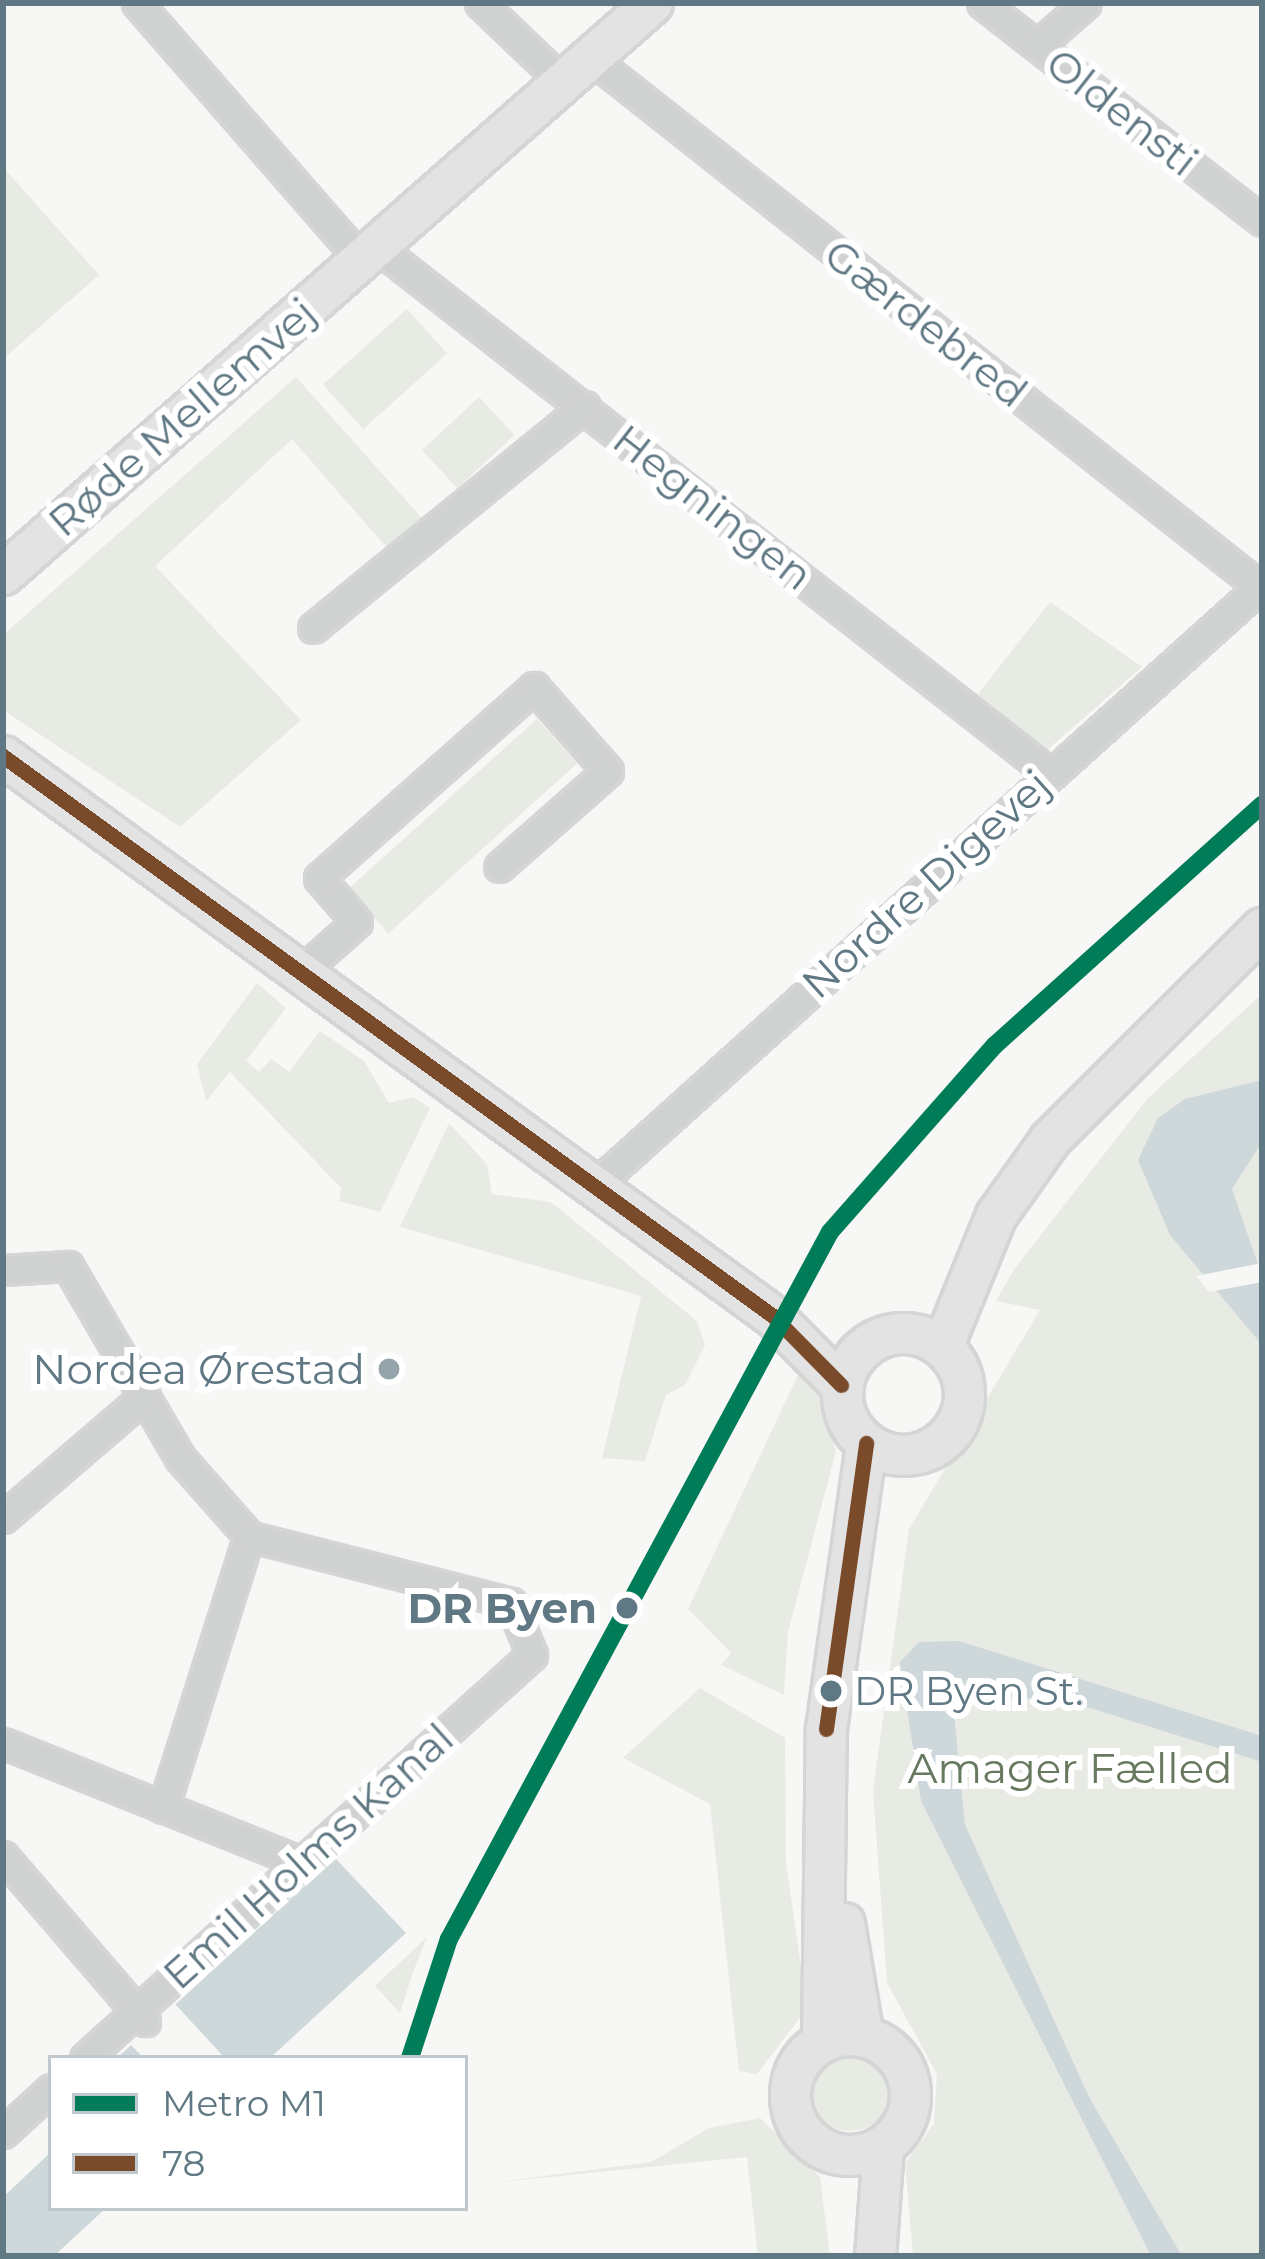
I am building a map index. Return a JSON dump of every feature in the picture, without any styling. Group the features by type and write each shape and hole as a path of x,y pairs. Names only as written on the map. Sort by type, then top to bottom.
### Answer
{"street":[{"path":"136,3 369,253"},
{"name":"Gærdebred","path":"480,3 577,70 1261,586"},
{"name":"Røde Mellemvej","path":"3,574 652,3"},
{"name":"Oldensti","path":"982,3 1262,221"},
{"path":"1037,46 1086,3"},
{"name":"Hegningen","path":"369,253 585,406 1048,772"},
{"path":"313,628 585,406"},
{"name":"Nordre Digevej","path":"593,1187 1048,772 1261,586"},
{"path":"303,970 357,922 319,878 534,687 608,771 499,867"},
{"path":"3,756 773,1316 842,1385"},
{"path":"927,1340 987,1233 1119,1059 1262,928"},
{"path":"3,1270 68,1266 180,1458 249,1536 163,1808"},
{"path":"773,1316 864,1346 927,1340"},
{"path":"864,1346 842,1385 846,1418 880,1449 939,1444 959,1419 963,1380 927,1340"},
{"path":"3,1518 145,1396"},
{"path":"823,2041 829,1840 826,1729 843,1587 880,1449"},
{"name":"Emil Holms Kanal","path":"93,2050 143,2017 300,1862 532,1655 511,1604 249,1536"},
{"path":"3,1743 300,1862"},
{"path":"829,1840 863,2036"},
{"path":"3,1856 143,2017"},
{"path":"874,2256 883,2147 912,2095 898,2057 863,2036 823,2041 797,2067 790,2103 805,2135 834,2154 883,2147"},
{"path":"3,2133 48,2092"},
{"path":"834,2154 856,2256"}],"green space":[{"path":"3,167 99,275 3,359"},
{"path":"407,309 447,354 363,429 323,385"},
{"path":"296,377 428,525 394,556 292,439 155,566 301,720 180,827 3,710 3,635"},
{"path":"479,397 514,435 457,488 422,450"},
{"path":"1050,602 1142,667 1046,751 978,694"},
{"path":"537,719 577,764 388,934 348,889"},
{"path":"257,983 286,1008 246,1061 259,1072 271,1059 289,1072 320,1031 364,1061 389,1103 413,1097 430,1108 380,1212 339,1201 341,1188 230,1072 206,1101 197,1064"},
{"name":"Amager Fælled","path":"1262,994 1262,2256 913,2256 905,2163 934,2124 937,2074 887,1983 873,1791 909,1529 1040,1310 996,1301 1015,1268 1148,1098"},
{"path":"449,1123 487,1164 492,1194 551,1202 697,1321 705,1345 685,1385 666,1395 645,1461 602,1458 641,1296 400,1227"},
{"path":"798,1375 817,1388 836,1451 788,1632 784,1695 721,1665 731,1653 688,1609"},
{"path":"700,1688 785,1738 786,1862 807,2008 757,2074 739,2071 710,1804 623,1758"},
{"path":"427,1937 412,1975 400,2013 375,1986"},
{"path":"850,2051 879,2062 890,2091 879,2120 850,2131 821,2120 810,2091 821,2062"},
{"path":"760,2118 820,2177 830,2256 758,2256 747,2157 490,2183 651,2162 709,2128"}],"shaded area":[{"path":"1262,1080 1262,1142 1232,1189 1262,1276 1262,1345 1170,1235 1138,1160 1158,1118 1185,1099"},
{"path":"959,1641 1262,1736 1262,1762 1068,1701 983,1696 954,1713 965,1825 1089,2097 1182,2256 1151,2256 921,1801 900,1662 919,1642"},
{"path":"335,1858 406,1933 273,2055 120,2055"},
{"path":"48,2155 48,2211 103,2211 54,2256 3,2256 3,2197"}],"pier":[{"path":"1262,1263 1262,1282 1209,1292 1196,1276"},
{"path":"175,2004 222,2055 141,2055 131,2045"}],"metro line":[{"name":"M1","path":"411,2055 449,1939 830,1232 994,1046 1262,805"}],"transit line":[{"name":"78","path":"3,756 773,1316 841,1385"},
{"name":"78","path":"826,1729 866,1443"}],"place":[{"name":"Nordea Ørestad","path":"389,1369"},
{"name":"DR Byen","path":"627,1608"},
{"name":"DR Byen St.","path":"831,1691"}]}
